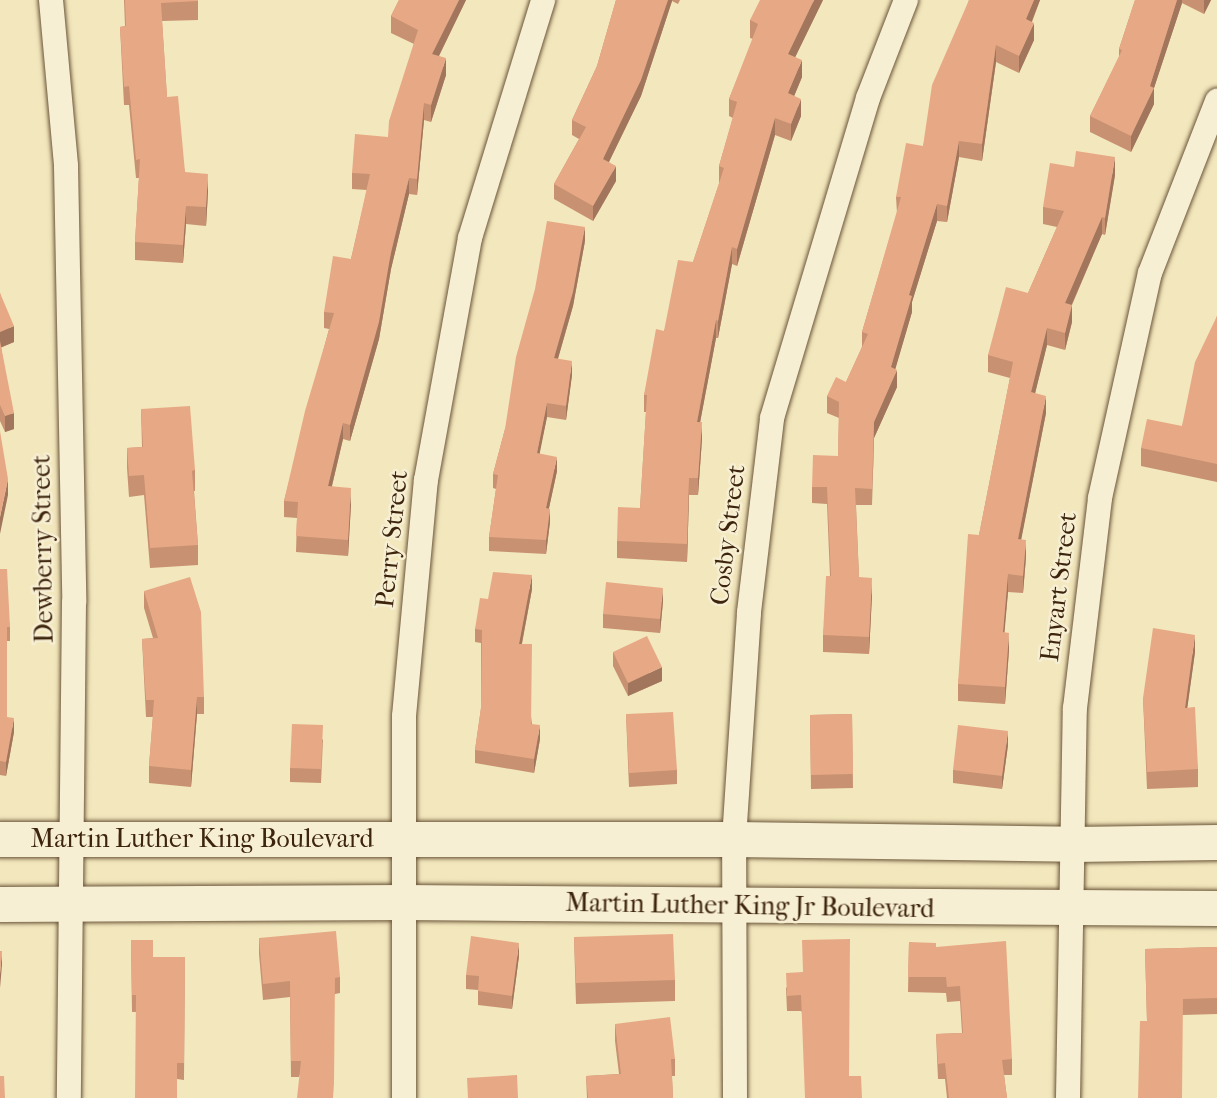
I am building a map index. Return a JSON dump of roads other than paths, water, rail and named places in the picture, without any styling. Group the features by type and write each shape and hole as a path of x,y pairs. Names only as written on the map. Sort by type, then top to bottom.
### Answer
{"main road":[{"name":"Martin Luther King Boulevard","path":"0,839 403,839"},
{"path":"403,839 734,839 1073,844 1217,842"},
{"name":"Martin Luther King Jr Boulevard","path":"70,904 403,902 1217,908"},
{"path":"0,904 70,904"}],"street":[{"name":"Dewberry Street","path":"51,0 66,166 74,602 69,1098"},
{"name":"Perry Street","path":"404,1098 404,716 426,480 470,239 543,0"},
{"name":"Cosby Street","path":"735,1098 734,839 749,612 772,418 868,99 905,0"},
{"name":"Enyart Street","path":"1068,1098 1075,708 1100,498 1150,273 1217,101"}]}
